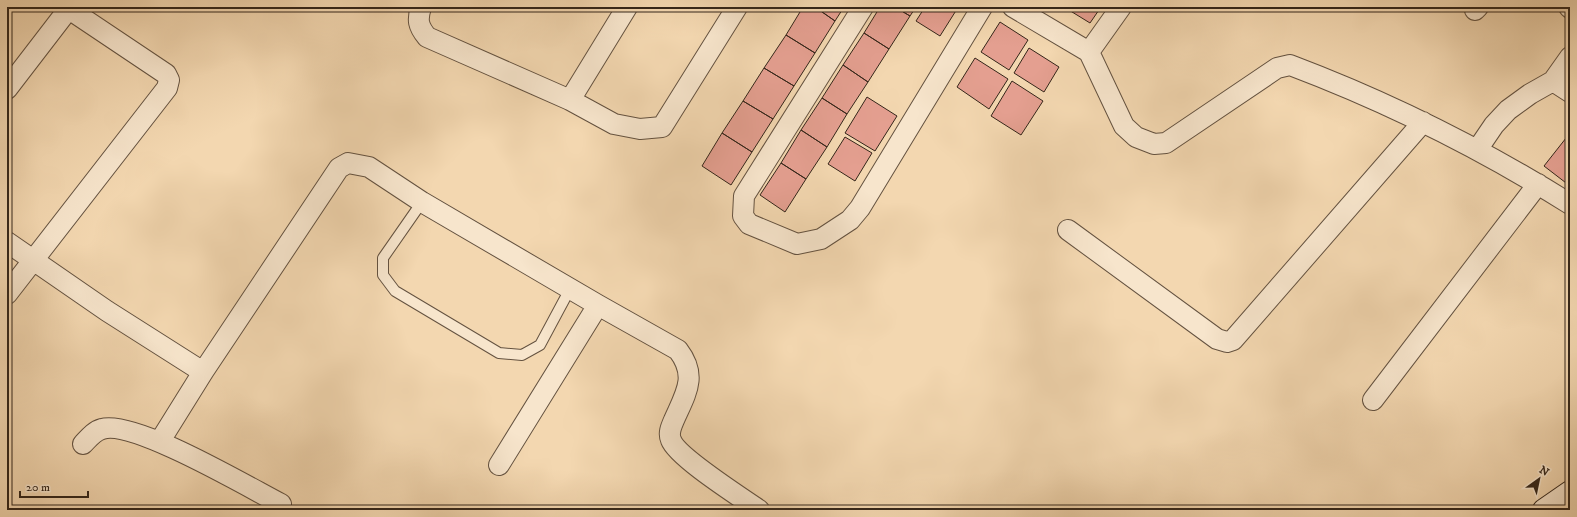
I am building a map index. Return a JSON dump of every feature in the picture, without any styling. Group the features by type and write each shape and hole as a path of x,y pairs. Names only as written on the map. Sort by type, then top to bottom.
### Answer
{"street":[{"path":"422,7 418,19 420,28 427,37 570,100 614,124 640,129 662,126 738,7"},
{"path":"570,100 627,7"},
{"path":"863,7 744,196 742,202 743,216 749,224 797,244 821,239 850,220 860,208 982,7"},
{"path":"1013,7 1089,52 1124,126 1136,137 1154,144 1166,143 1277,68 1290,65 1423,122 1538,184 1570,204"},
{"path":"1089,52 1121,7"},
{"path":"7,89 70,8 166,74 169,80 167,88 7,294"},
{"path":"1477,150 1494,125 1508,110 1530,94 1553,81 1570,57"},
{"path":"1553,81 1570,92"},
{"path":"1068,230 1217,339 1227,342 1233,340 1423,122"},
{"path":"160,441 203,372 339,168 348,163 369,166 422,202 570,289 678,350 686,360 690,384 670,431 671,441 681,453 714,479 759,510"},
{"path":"1373,400 1538,184"},
{"path":"7,242 107,311 203,372"},
{"path":"499,465 598,305"},
{"path":"83,444 93,434 102,429 116,428 160,441 281,504"},
{"path":"1544,510 1570,492"}],"lane":[{"path":"422,202 382,258 382,275 395,291 492,349 499,353 522,355 540,345 570,289"}],"building":[{"path":"803,7 815,7 835,21 815,53 786,35"},
{"path":"815,7 844,7 835,21"},
{"path":"880,7 895,7 910,16 889,49 864,33"},
{"path":"895,7 916,7 910,16"},
{"path":"925,7 955,7 957,9 940,36 916,21"},
{"path":"1064,7 1101,7 1090,23"},
{"path":"1000,22 1028,40 1009,70 981,52"},
{"path":"864,33 889,49 868,82 843,65"},
{"path":"786,35 815,53 794,86 764,68"},
{"path":"1029,48 1059,67 1044,92 1014,73"},
{"path":"975,58 1008,79 989,109 957,87"},
{"path":"843,65 868,82 847,114 822,98"},
{"path":"764,68 794,86 773,119 743,101"},
{"path":"1012,81 1043,101 1021,135 991,116"},
{"path":"867,97 897,116 875,151 845,133"},
{"path":"822,98 847,114 827,147 801,130"},
{"path":"743,101 773,119 752,152 722,133"},
{"path":"801,130 827,147 806,179 781,163"},
{"path":"722,133 752,152 731,185 702,166"},
{"path":"1570,133 1570,186 1544,166"},
{"path":"845,137 872,153 855,181 828,164"},
{"path":"781,163 806,179 785,212 760,195"}]}
